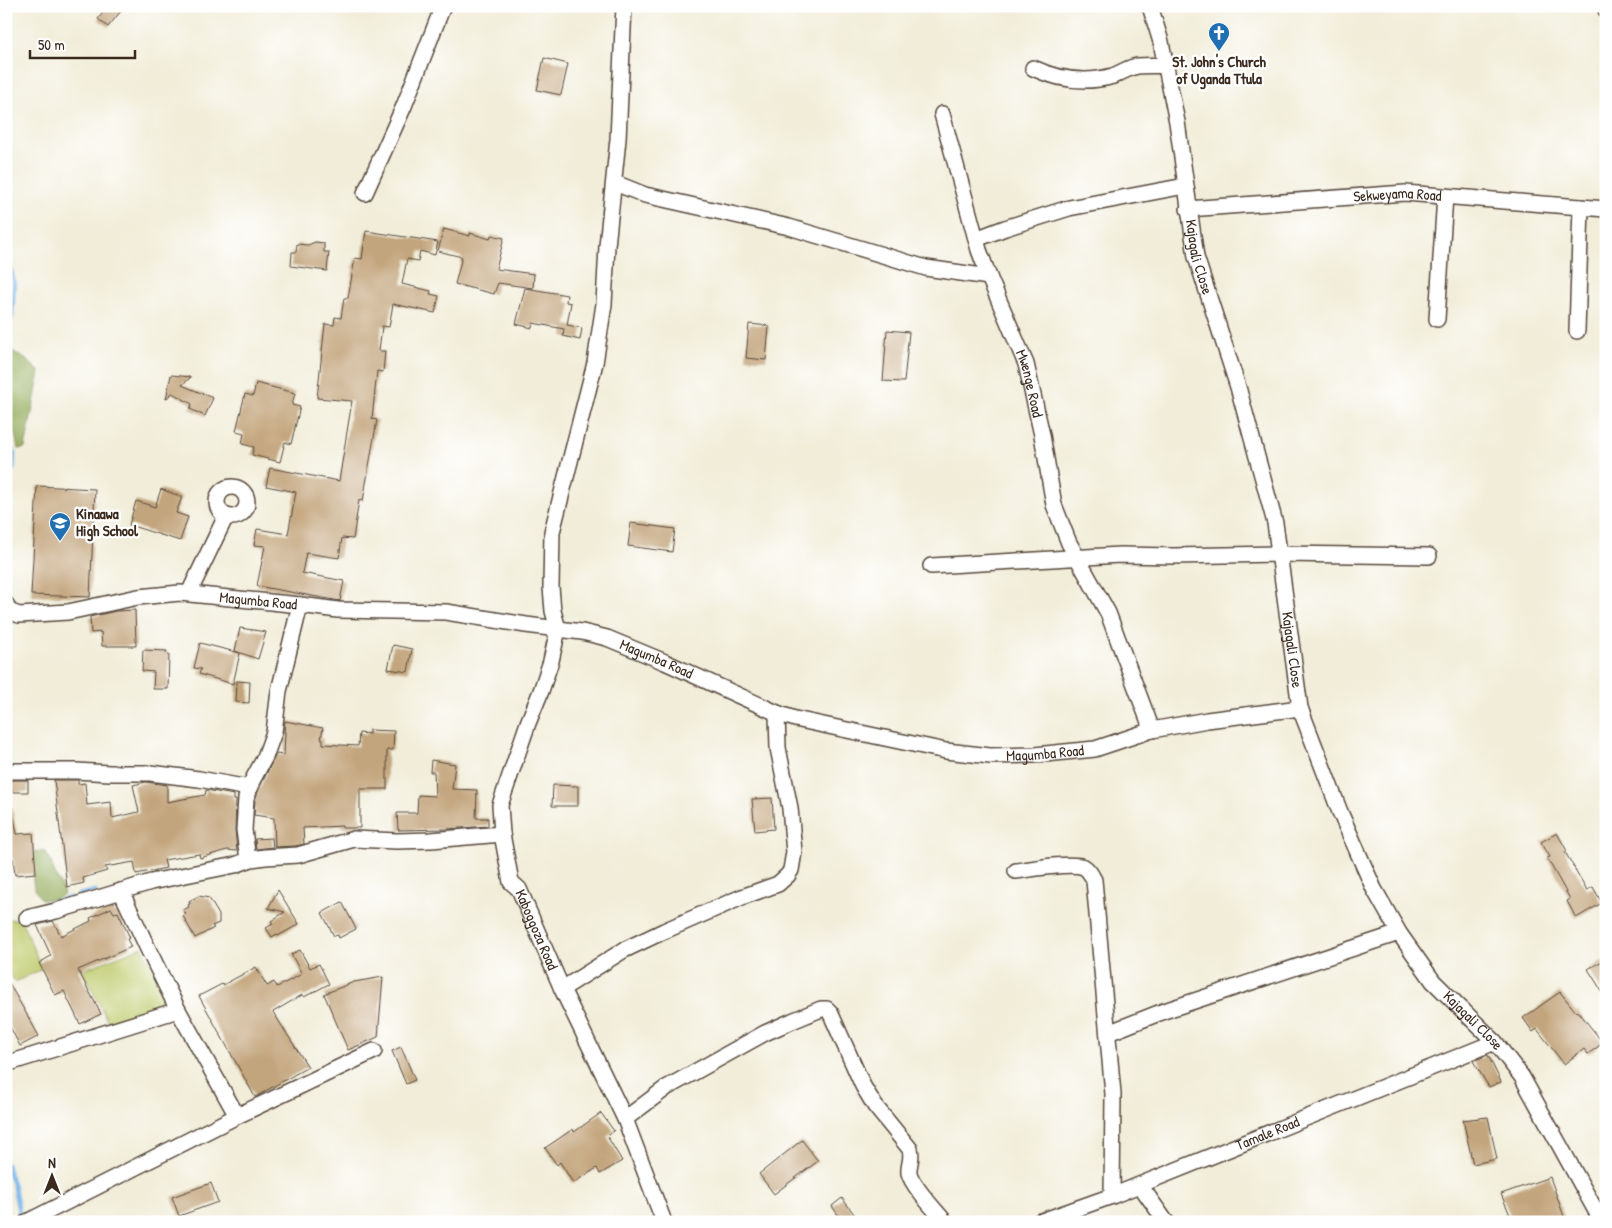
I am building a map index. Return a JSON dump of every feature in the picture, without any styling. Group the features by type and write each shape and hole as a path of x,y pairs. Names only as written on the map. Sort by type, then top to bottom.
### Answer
{"street":[{"path":"365,193 404,106 443,6"},
{"path":"558,629 553,611 551,587 552,532 595,363 604,304 607,246 615,183 624,6"},
{"name":"Kajagali Close","path":"1150,6 1161,42 1177,122 1196,257 1238,387 1275,523 1300,708 1340,812 1370,880 1398,933 1433,981 1495,1042 1522,1076 1602,1222"},
{"path":"1605,6 1606,10"},
{"path":"1033,68 1074,81 1095,80 1115,75 1137,66 1166,65"},
{"name":"Mwenge Road","path":"942,114 988,277 1026,364 1042,435 1054,505 1062,527 1108,613 1152,730"},
{"path":"615,183 645,195 789,227 926,268 988,277"},
{"path":"976,239 1070,208 1185,186"},
{"name":"Sekweyama Road","path":"1188,209 1399,193 1606,209"},
{"path":"1437,319 1445,196"},
{"path":"1576,331 1581,207"},
{"path":"189,593 226,516"},
{"path":"931,566 1120,556 1280,554 1429,556"},
{"name":"Magumba Road","path":"6,604 9,611 19,615 68,612 161,594 189,593 300,604 338,610 446,612 582,632 607,638 665,662 777,713 946,750 990,756 1035,755 1095,749 1152,730 1207,720 1300,708"},
{"path":"248,860 244,830 246,798 274,732 279,690 300,604"},
{"name":"Kaboggoza Road","path":"558,629 551,661 541,692 528,723 500,804 502,834 511,882 518,889 562,989 625,1119 664,1222"},
{"path":"562,989 624,950 664,930 778,884 788,875 791,870 794,852 790,808 778,748 777,713"},
{"path":"6,771 150,773 200,779 249,788"},
{"path":"27,918 175,877 235,865 248,860 298,855 354,839 431,840 502,834"},
{"path":"1016,871 1074,866 1085,868 1094,880 1113,1094 1112,1196"},
{"path":"121,891 178,1010 238,1116"},
{"path":"1108,1033 1164,1011 1398,933"},
{"path":"625,1119 666,1088 765,1033 827,1009 875,1106 910,1150 912,1157 909,1173 914,1184 945,1222"},
{"path":"6,1064 178,1010"},
{"name":"Tamale Road","path":"1039,1222 1140,1185 1495,1042"},
{"path":"27,1222 238,1116 374,1052"},
{"path":"1140,1185 1166,1222"}],"green space":[{"path":"6,347 28,361 40,372 25,448 18,449 13,425 6,408"},
{"path":"44,851 50,860 64,894 56,899 42,900 34,886 32,867 26,852"},
{"path":"6,919 21,920 42,969 15,982 6,968"},
{"path":"142,947 172,1006 109,1024 82,970"}],"building":[{"path":"108,6 125,6 108,27 98,19"},
{"path":"544,58 568,64 561,95 537,90"},
{"path":"444,229 470,236 470,233 490,239 491,235 504,238 496,269 534,274 533,288 498,283 494,294 455,284 462,257 438,251"},
{"path":"366,231 438,242 435,255 420,251 418,261 407,259 402,284 431,291 430,294 439,296 435,313 393,304 389,327 382,326 379,351 385,351 383,372 377,371 372,419 377,420 363,501 359,500 353,539 342,538 339,558 306,553 302,573 344,581 340,601 257,586 265,546 254,545 257,529 288,534 296,492 266,486 270,468 339,481 352,401 317,398 325,324 334,325 335,317 341,318 344,298 348,298 355,258 362,259"},
{"path":"315,242 324,243 324,252 329,252 327,271 291,266 292,252 296,252 297,244 308,245"},
{"path":"525,288 567,295 566,302 571,303 567,325 582,328 580,340 563,336 564,329 533,323 532,328 516,324"},
{"path":"749,324 769,326 766,360 746,358"},
{"path":"887,330 909,332 904,382 883,381"},
{"path":"171,375 191,377 182,385 213,398 205,416 190,409 192,404 172,393 166,399"},
{"path":"256,383 295,393 292,405 300,407 291,444 285,442 280,462 252,455 254,447 242,444 244,433 236,431 245,394 253,396"},
{"name":"Kinaawa High School","path":"37,486 95,489 90,597 31,595"},
{"path":"161,489 182,497 176,513 188,517 180,541 129,525 136,501 155,507"},
{"path":"631,523 675,529 672,552 628,546"},
{"path":"135,610 136,646 102,646 101,632 91,633 90,617 116,611"},
{"path":"240,628 266,632 258,659 235,651"},
{"path":"200,643 240,653 233,684 199,674 201,669 194,668"},
{"path":"393,645 412,649 408,672 388,669"},
{"path":"143,650 167,651 166,653 169,654 168,689 153,689 154,672 142,671"},
{"path":"237,681 250,682 249,703 236,702"},
{"path":"285,721 323,728 321,739 323,739 323,744 358,746 359,733 369,734 369,730 394,731 393,750 387,750 387,789 360,789 360,828 342,828 342,826 303,828 304,844 275,847 274,818 254,815 255,800 276,754 284,755"},
{"path":"431,760 455,764 452,789 477,790 476,818 488,818 488,826 398,830 397,813 417,813 418,795 435,796 434,772 430,772"},
{"path":"9,780 28,780 28,792 9,792"},
{"path":"54,780 78,780 78,784 85,783 87,805 111,802 112,818 139,812 133,785 146,782 167,785 167,802 205,795 206,790 234,795 234,800 236,800 235,830 237,851 227,850 200,858 199,854 164,860 166,868 136,874 134,862 105,867 107,871 83,878 84,883 67,887"},
{"path":"553,785 578,786 578,806 552,806"},
{"path":"772,798 774,829 755,831 752,799"},
{"path":"6,807 12,807 17,834 33,833 36,873 15,875 13,858 6,859"},
{"path":"1557,833 1567,851 1565,852 1587,890 1593,887 1602,903 1576,918 1567,901 1570,899 1547,858 1550,857 1541,842"},
{"path":"272,838 273,847 256,849 255,839"},
{"path":"278,890 299,924 278,936 277,934 272,937 266,928 273,924 271,921 285,912 268,908"},
{"path":"199,896 209,898 219,915 219,923 212,926 214,928 195,938 183,916 186,914 183,910 189,907 189,901"},
{"path":"342,902 356,929 339,938 338,935 334,936 322,913"},
{"path":"111,908 114,913 118,912 130,938 127,939 131,947 78,970 101,1014 80,1024 64,991 55,995 39,963 51,956 37,925 53,921 61,936 91,921 90,918"},
{"path":"300,950 310,968 319,964 329,984 304,997 302,995 273,1012 308,1067 255,1097 199,996 256,967 267,986 274,982 277,987 302,974 291,954"},
{"path":"1606,959 1606,998 1588,969"},
{"path":"383,977 378,1037 348,1050 324,994 354,982"},
{"path":"6,978 39,1036 20,1046 6,1019"},
{"path":"1560,992 1576,1012 1578,1011 1603,1043 1588,1054 1584,1049 1564,1064 1537,1029 1533,1032 1523,1018"},
{"path":"401,1047 415,1080 406,1084 392,1051"},
{"path":"1488,1055 1501,1082 1489,1087 1473,1061"},
{"path":"601,1113 614,1131 607,1136 622,1161 600,1174 597,1168 573,1183 560,1162 557,1165 545,1148 573,1129 574,1132"},
{"path":"1488,1117 1497,1159 1473,1164 1463,1120"},
{"path":"802,1140 818,1161 774,1194 759,1174"},
{"path":"1550,1177 1566,1222 1513,1222 1501,1194"},
{"path":"211,1183 218,1202 179,1216 172,1197"},
{"path":"842,1198 860,1222 843,1222 832,1206"}],"waterway":[{"path":"6,250 14,282 12,316 6,339"},
{"path":"6,439 14,453 13,469"},
{"path":"79,895 95,891"},
{"path":"43,906 70,898"},
{"path":"6,1164 14,1187 21,1222"}],"place":[{"name":"St. John's Church of Uganda Ttula","path":"1219,52"},
{"name":"Kinaawa High School","path":"60,542"}]}
